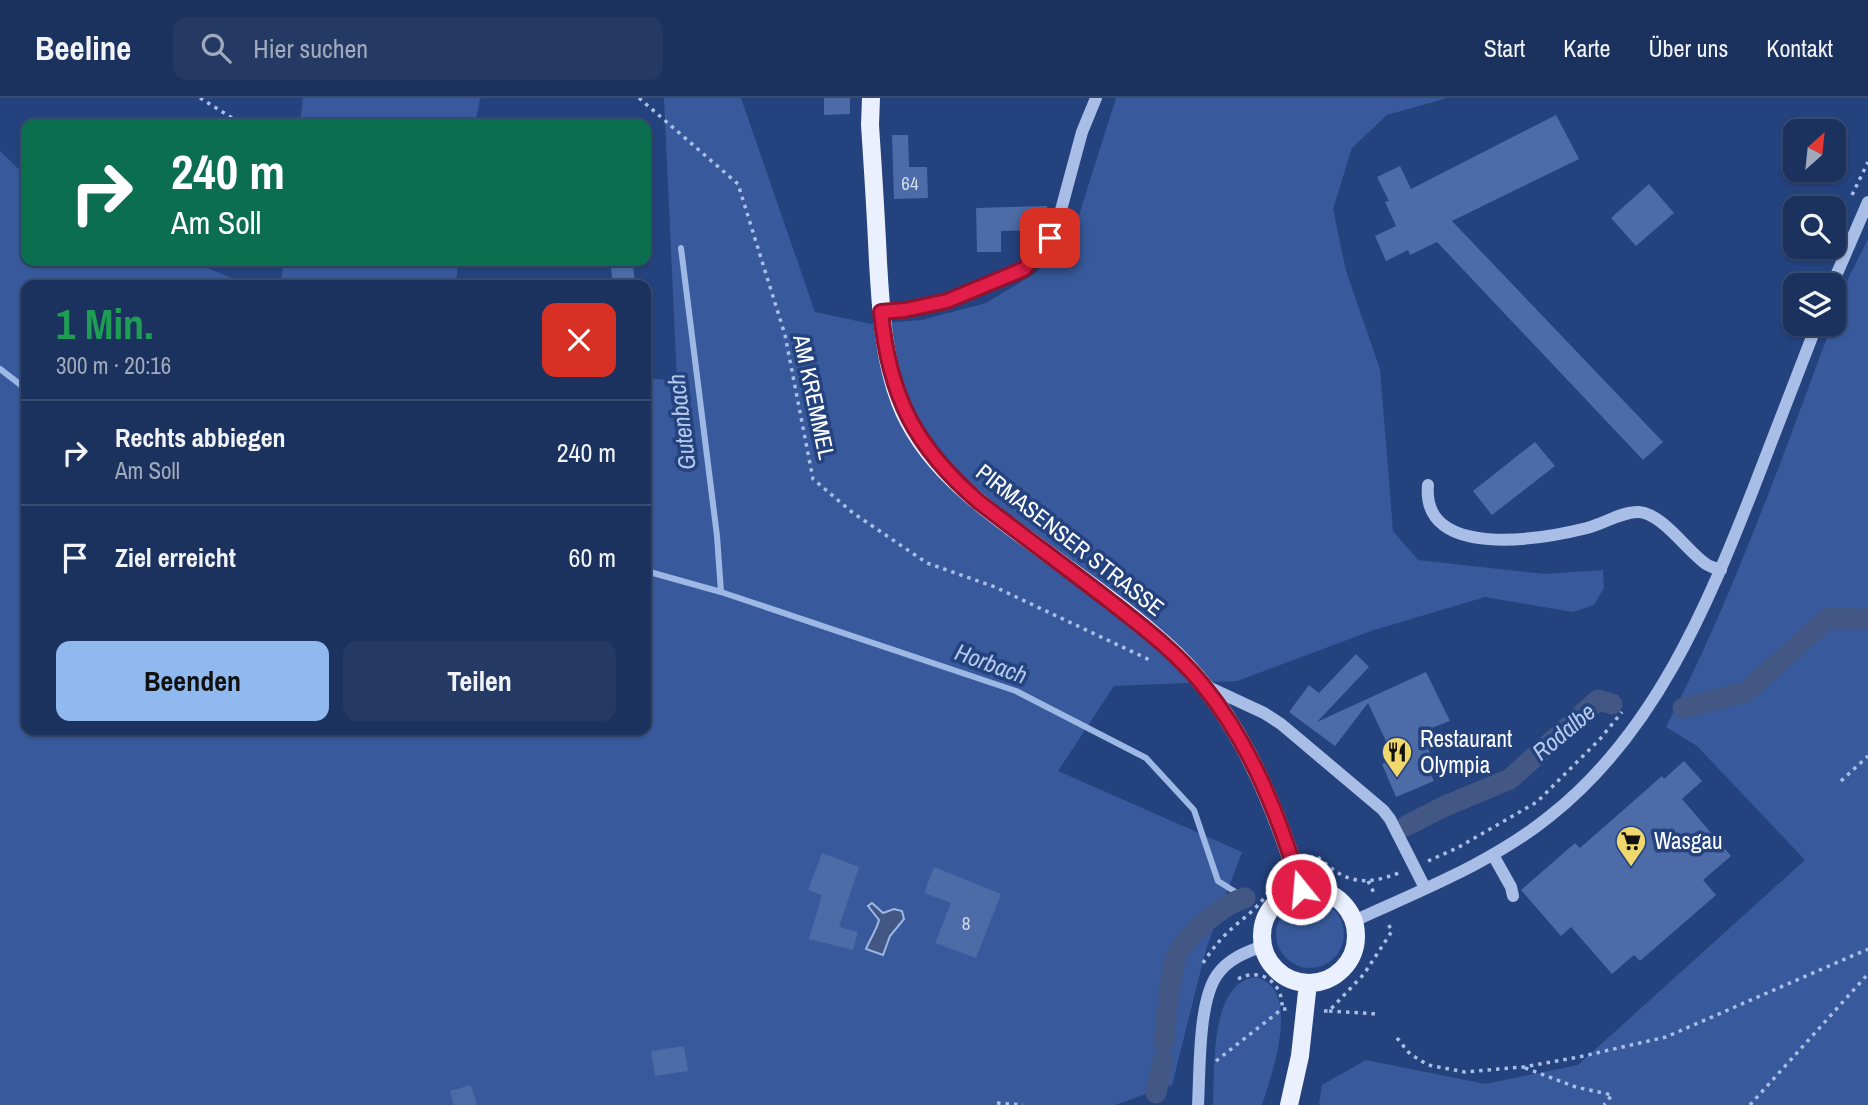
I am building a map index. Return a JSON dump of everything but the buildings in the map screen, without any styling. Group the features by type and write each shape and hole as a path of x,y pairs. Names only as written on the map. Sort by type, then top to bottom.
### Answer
{"main road":[{"name":"PIRMASENSER STRASSE","path":"871,98 870,125 881,312 885,352 901,404 932,456 953,480 1140,625 1175,654 1203,685 1245,747 1264,783 1301,889"},
{"path":"1315,888 1328,892 1348,909 1354,921 1357,934 1351,959 1333,977 1308,983 1284,976 1267,958 1262,931 1266,916 1274,903 1287,894 1315,888"},
{"path":"1289,1105 1300,1056 1308,983"}],"street":[{"path":"881,312 947,301 1024,269 1050,238 1061,210 1082,132 1096,98"},
{"path":"1837,273 1868,202"},
{"path":"1354,921 1493,855 1570,799 1624,741 1682,650 1721,570 1812,336"},
{"path":"1428,485 1427,503 1431,511 1446,528 1461,535 1475,538 1521,538 1577,530 1638,512 1654,518 1707,564 1721,570"},
{"name":"PIRMASENSER STRASSE","path":"1203,685 1264,713 1341,773 1390,819 1425,888"},
{"path":"1493,855 1511,887 1513,897"},
{"path":"1198,1105 1208,993 1217,975 1229,963 1244,952 1263,946"}],"path":[{"path":"200,98 234,119"},
{"name":"AM KREMMEL","path":"639,98 738,184 785,335 813,479 853,513 927,563 995,587 1154,662"},
{"path":"1201,968 1226,934 1256,908 1273,883 1276,870 1317,856 1345,878 1368,881 1392,876 1457,848 1537,802 1600,739 1623,711"},
{"path":"1840,781 1868,757"},
{"path":"1329,1011 1364,974 1392,931 1368,881"},
{"path":"1397,1038 1410,1054 1428,1065 1465,1072 1523,1067 1579,1057 1666,1037 1868,949"},
{"path":"1230,986 1245,975 1265,976 1277,988 1282,1009"},
{"path":"1750,1105 1868,975"},
{"path":"1211,1057 1210,1066 1282,1009 1377,1014"},
{"path":"1523,1067 1576,1087 1612,1095 1604,1105"},
{"path":"997,1103 1023,1105"}],"shaded area":[{"path":"303,98 483,98 480,99 476,119 301,119"},
{"path":"664,98 741,98 815,312 871,324 922,320 986,303 1034,274 1061,251 1078,218 1116,98 1447,98 1387,115 1352,148 1333,209 1346,271 1380,369 1393,531 1418,560 1545,574 1603,570 1604,588 1594,605 1573,612 1485,597 1371,631 1237,681 1114,686 1058,771 1242,852 1206,949 1172,1085 1115,1105 0,1105 0,151 21,171 21,266 202,266 237,280 21,280 21,735 651,735 651,378 677,381"},
{"path":"1868,239 1868,1105 1319,1105 1322,1085 1366,1060 1485,1084 1578,1065 1805,860 1697,746 1666,727 1734,579 1828,336 1846,336 1846,285"},
{"path":"283,266 458,266 456,280 281,280"},
{"path":"1303,900 1317,900 1329,905 1339,915 1344,934 1339,953 1329,963 1317,968 1303,968 1291,963 1281,953 1276,941 1276,927 1281,915 1291,905"},
{"path":"872,903 883,913 894,909 902,911 904,919 890,936 883,955 866,949 879,920 868,906"},
{"path":"1255,977 1269,984 1278,997 1281,1014 1277,1054 1262,1105 1213,1105 1215,1051 1222,1011 1229,995 1240,983"}],"waterway":[{"name":"Gutenbach","path":"681,248 717,536 721,592"},
{"name":"Horbach","path":"0,369 21,385"},
{"name":"Horbach","path":"651,572 721,592 1016,691 1146,758 1194,810 1218,881 1245,898"},
{"name":"Rodalbe","path":"1683,708 1746,692 1828,618 1868,619"},
{"name":"Rodalbe","path":"1406,826 1445,806 1510,779 1598,700 1612,704"},
{"name":"Rodalbe","path":"1164,1042 1171,981 1179,952 1204,923 1226,907 1245,898"},
{"name":"Rodalbe","path":"1156,1093 1163,1061"}],"place":[{"name":"Restaurant Olympia","path":"1397,779"},
{"name":"Wasgau","path":"1631,868"}],"route":[{"path":"1050,238 1024,269 947,301 881,312 885,352 901,404 932,456 953,480 1140,625 1175,654 1203,685 1245,747 1264,783 1301,889"}]}
